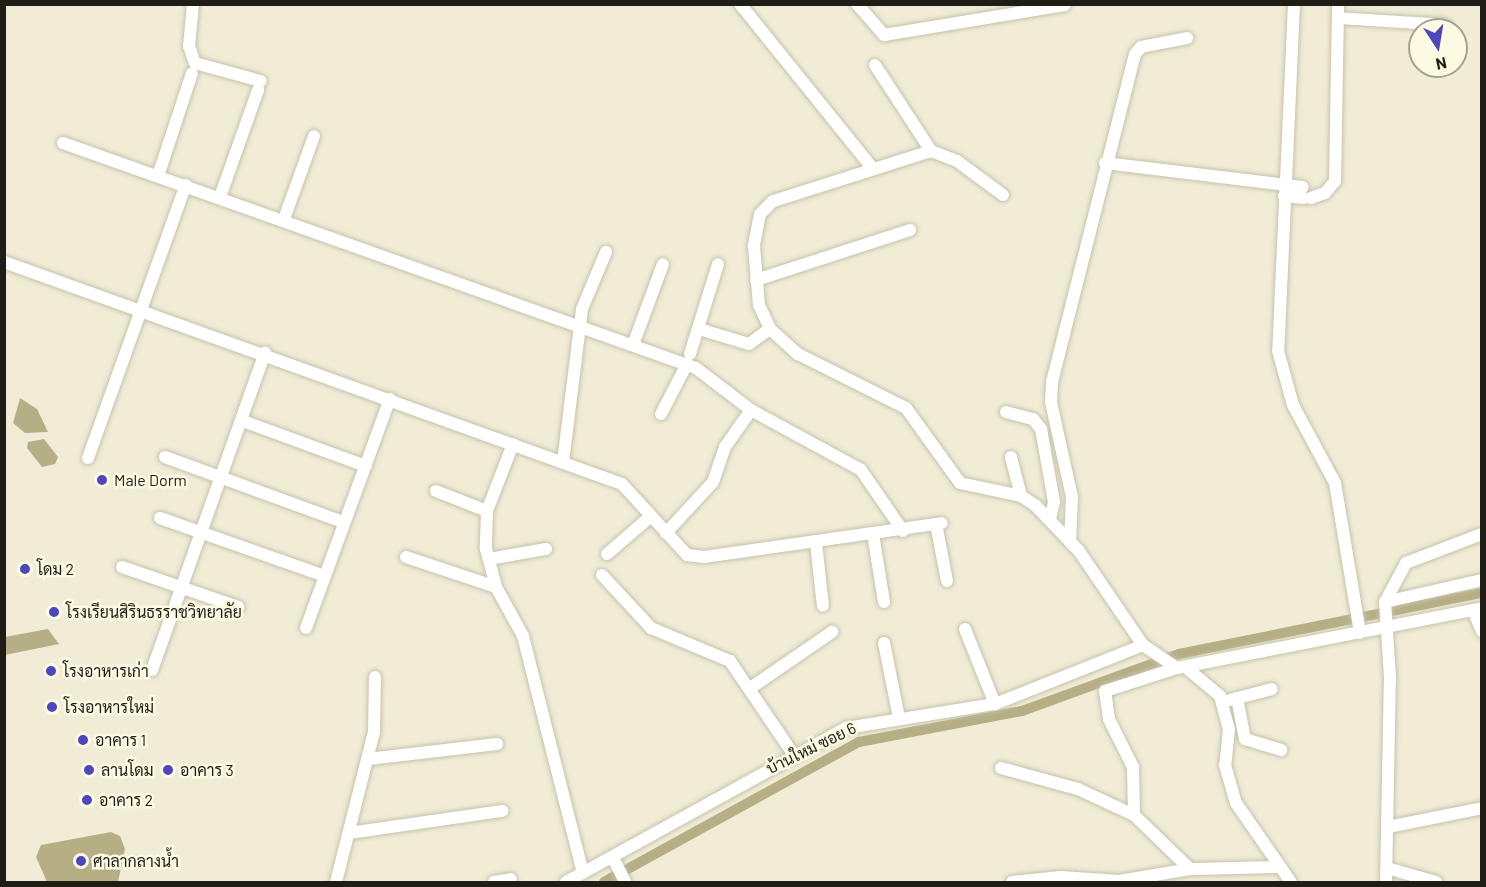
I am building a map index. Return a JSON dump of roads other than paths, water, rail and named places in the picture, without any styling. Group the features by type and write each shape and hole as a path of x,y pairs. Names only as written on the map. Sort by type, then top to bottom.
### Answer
{"street":[{"path":"193,4 189,46 195,63 260,85 220,197"},
{"path":"740,4 873,169"},
{"path":"857,4 884,35 1066,5"},
{"path":"1294,4 1278,324 1281,372 1335,483 1359,628"},
{"path":"1105,163 1284,191 1325,194 1336,172 1338,4"},
{"path":"1338,18 1408,23"},
{"path":"1070,542 1072,497 1051,402 1052,382 1105,163 1135,54 1145,45 1187,38"},
{"path":"875,65 931,151 957,161 1003,195"},
{"path":"158,176 192,73"},
{"path":"284,219 314,136"},
{"path":"63,143 284,219 581,328 633,345 688,359 751,410 861,470 903,531"},
{"path":"931,151 766,207 756,226 756,280 759,305 770,329 798,354 906,408 960,483 1021,496 1050,520 1070,542 1143,645 1212,685 1223,702 1231,790 1279,867 1291,882"},
{"path":"88,458 186,186"},
{"path":"756,280 910,230"},
{"path":"563,462 584,298 606,252"},
{"path":"4,262 265,353 622,484 687,555 704,557 903,531 939,524 947,581"},
{"path":"633,345 663,264"},
{"path":"661,414 688,359 718,264"},
{"path":"699,329 749,344 770,329"},
{"path":"152,670 243,421 265,353"},
{"path":"306,628 390,399"},
{"path":"666,532 713,482 725,447 751,410"},
{"path":"1006,412 1033,419 1041,429 1054,502 1050,520"},
{"path":"243,421 366,466"},
{"path":"513,444 487,511 489,559 496,587 523,636 583,873"},
{"path":"165,457 343,522"},
{"path":"1011,457 1021,496"},
{"path":"436,492 487,511"},
{"path":"607,554 651,516"},
{"path":"160,518 325,576"},
{"path":"873,534 884,602"},
{"path":"1386,882 1389,624 1385,603 1406,563 1482,534"},
{"path":"816,543 823,606"},
{"path":"489,559 546,549"},
{"path":"406,557 496,587"},
{"path":"122,567 238,607"},
{"path":"602,575 651,628 724,657 794,755"},
{"path":"1385,603 1482,579"},
{"path":"1134,814 1133,767 1109,719 1105,691 1173,664 1359,628 1477,609 1482,631"},
{"path":"965,629 995,704"},
{"path":"749,689 832,632"},
{"path":"884,644 899,718"},
{"name":"บ้านใหม่ ซอย 6","path":"566,882 583,873 615,862 794,755 846,728 995,704 1061,682 1143,645"},
{"path":"336,882 368,759 375,677"},
{"path":"1223,702 1272,689"},
{"path":"1237,698 1245,739 1281,750"},
{"path":"368,759 497,744"},
{"path":"1001,768 1078,789 1134,814 1190,869"},
{"path":"1388,827 1482,808"},
{"path":"349,833 502,810"},
{"path":"615,862 624,880"},
{"path":"1012,882 1061,877 1129,880 1190,869 1279,867"},
{"path":"1387,868 1436,882"},
{"path":"494,882 511,879"}],"waterway":[{"path":"604,882 859,742 1022,711 1179,654 1482,593"}],"place":[{"name":"Male Dorm","path":"102,480"},
{"name":"โดม 2","path":"25,569"},
{"name":"โรงเรียนสิรินธรราชวิทยาลัย","path":"54,612"},
{"name":"โรงอาหารเก่า","path":"51,671"},
{"name":"โรงอาหารใหม่","path":"52,707"},
{"name":"อาคาร 1","path":"83,740"},
{"name":"ลานโดม","path":"89,770"},
{"name":"อาคาร 3","path":"168,770"},
{"name":"อาคาร 2","path":"87,800"},
{"name":"ศาลากลางน้ำ","path":"81,861"}]}
